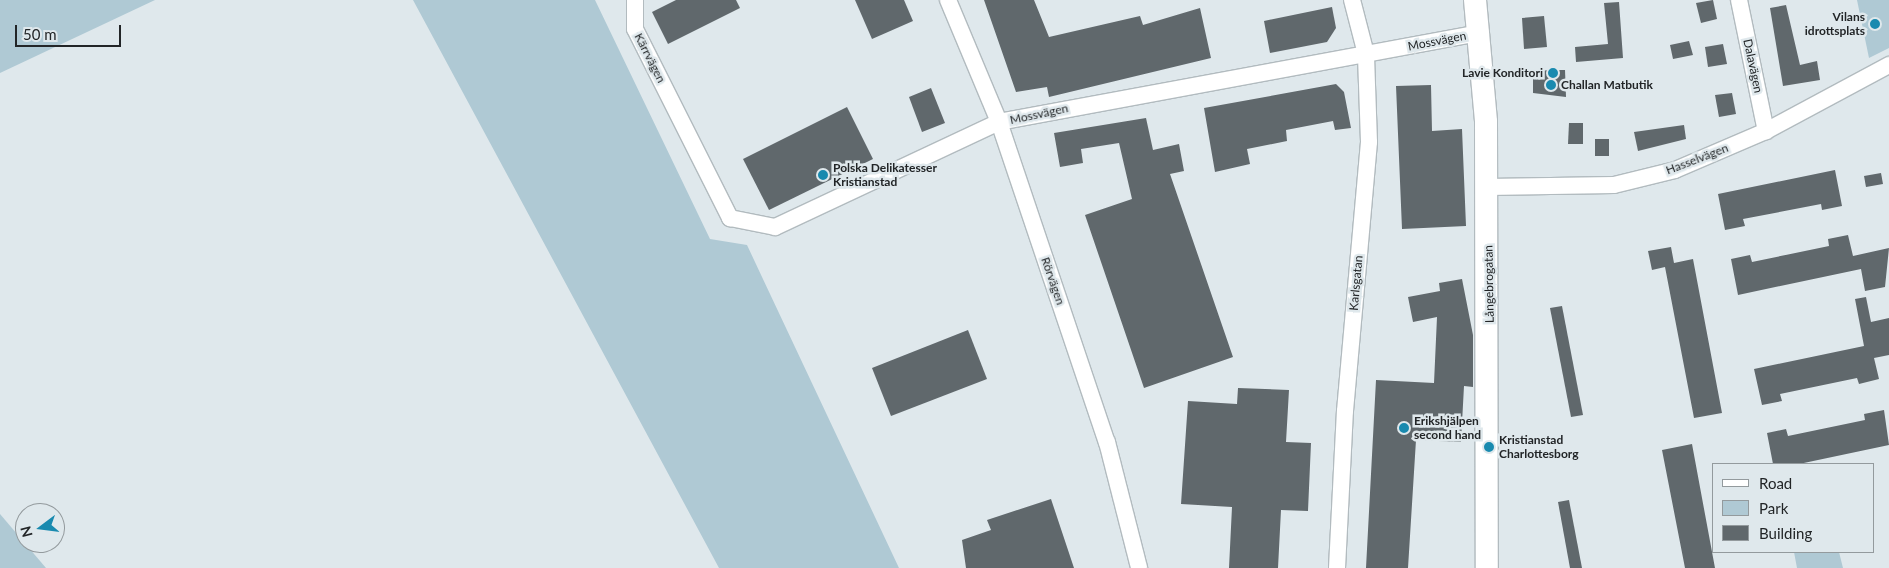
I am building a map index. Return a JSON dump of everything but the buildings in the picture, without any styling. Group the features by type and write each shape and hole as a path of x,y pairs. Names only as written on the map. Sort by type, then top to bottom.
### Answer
{"main road":[{"name":"Långebrogatan","path":"1475,0 1481,33 1488,188 1488,568"}],"street":[{"name":"Kärrvägen","path":"636,0 635,29 679,114"},
{"name":"Rörvägen","path":"948,0 999,122 1107,442 1139,568"},
{"name":"Karlsgatan","path":"1337,568 1345,411 1370,142 1366,54 1352,0"},
{"name":"Dalavägen","path":"1739,0 1766,131"},
{"name":"Mossvägen","path":"679,114 730,218 775,227 999,122 1481,33"},
{"name":"Hasselvägen","path":"1488,188 1614,185 1675,170 1766,131 1889,65"}],"green space":[{"path":"0,0 155,0 0,73"},
{"path":"413,0 595,0 710,239 747,245 899,568 719,568"},
{"name":"Vilans idrottsplats","path":"1857,0 1889,0 1889,48 1869,58"},
{"path":"0,514 15,532 15,553 33,553 46,568 0,568"},
{"path":"1794,553 1839,553 1843,568 1797,568"}],"place":[{"name":"Vilans idrottsplats","path":"1875,24"},
{"name":"Lavie Konditori","path":"1553,73"},
{"name":"Challan Matbutik","path":"1551,85"},
{"name":"Polska Delikatesser Kristianstad","path":"823,175"},
{"name":"Erikshjälpen second hand","path":"1404,428"},
{"name":"Kristianstad Charlottesborg","path":"1489,447"}]}
